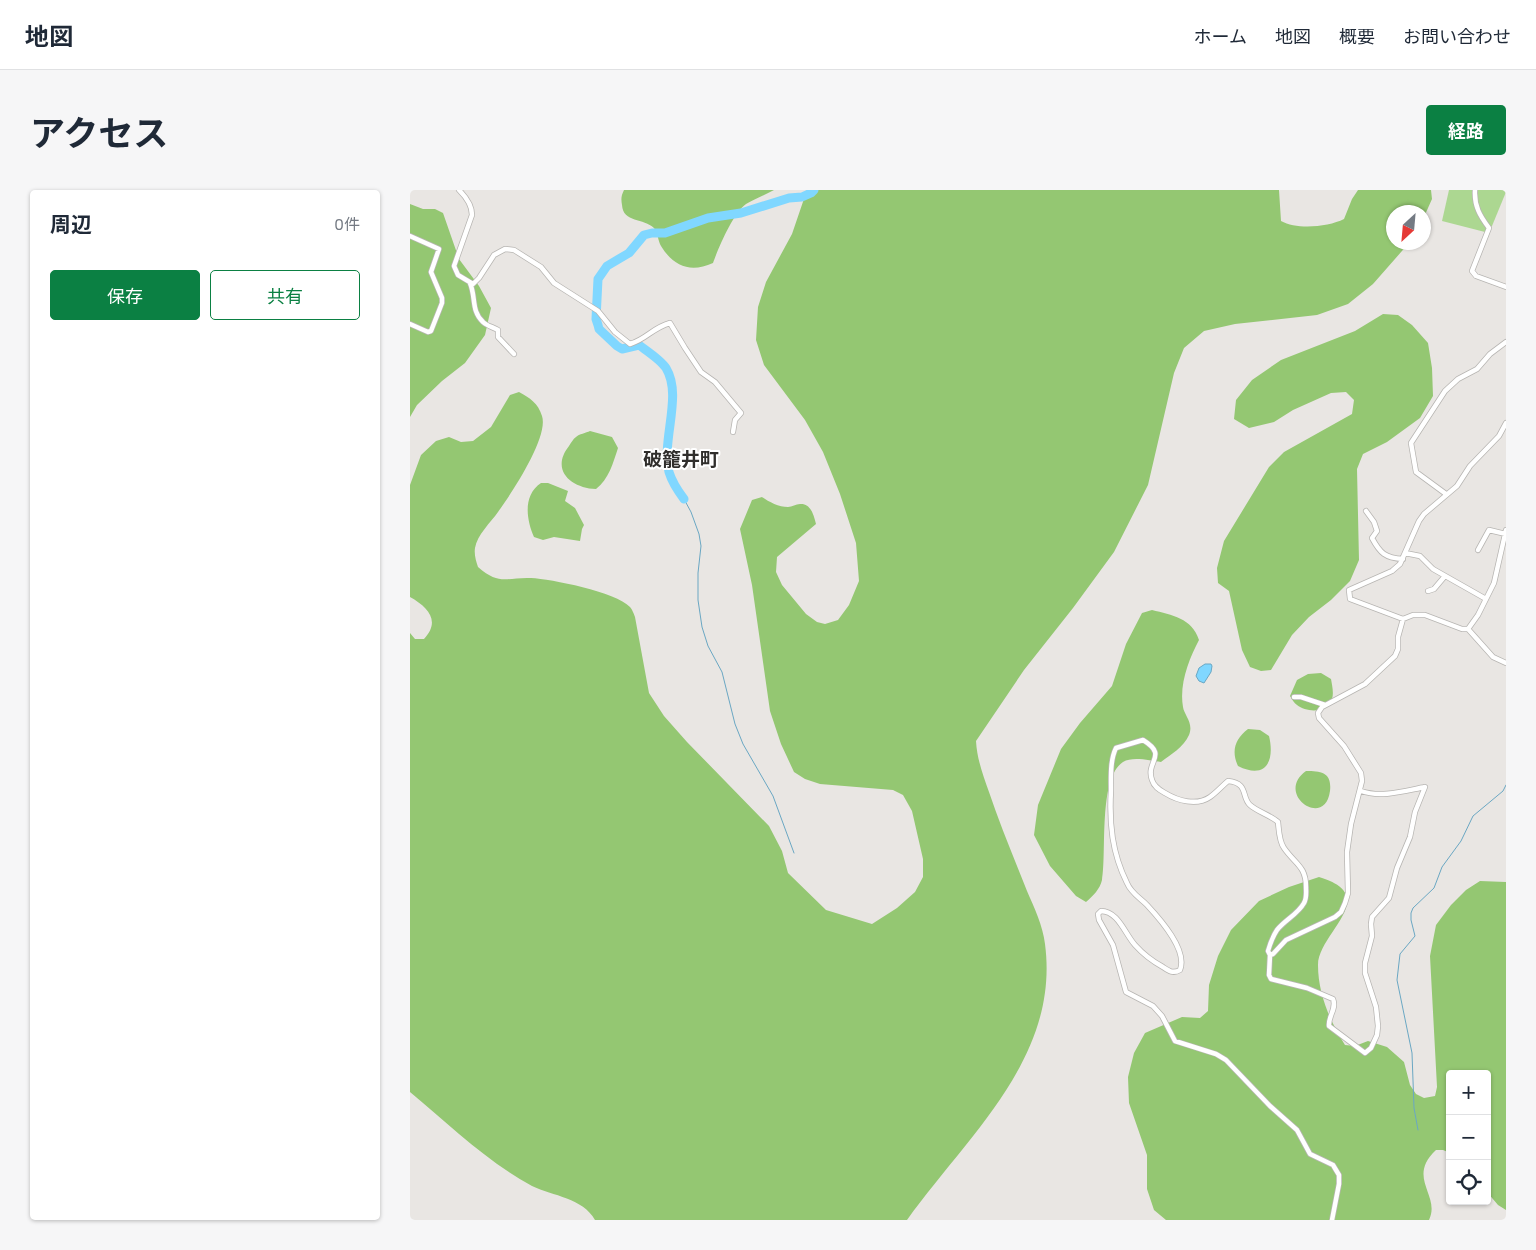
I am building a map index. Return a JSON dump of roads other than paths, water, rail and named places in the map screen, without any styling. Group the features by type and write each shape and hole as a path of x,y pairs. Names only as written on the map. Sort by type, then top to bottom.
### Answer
{"street":[{"path":"459,190 468,200 472,209 472,215 454,266 458,275 470,283 474,292 476,314 484,324 498,330 498,337 514,354"},
{"path":"1475,190 1474,201 1489,228 1472,271 1476,276 1506,287"},
{"path":"410,236 440,249 431,272 442,298 442,303 431,331 428,332 410,324"},
{"path":"470,283 473,284 490,260 499,250 505,248 514,250 541,267 554,283 598,311 615,332 630,344 638,342 660,326 670,323 684,348 701,372 715,382 741,413 735,420 733,432"},
{"path":"1446,494 1416,472 1411,443 1445,391 1458,379 1477,369 1490,354 1506,342"},
{"path":"1506,423 1499,436 1470,466 1457,486 1424,514 1418,522 1400,564 1392,571 1349,590 1350,599 1403,620 1418,614 1425,615 1468,630 1493,657 1506,664"},
{"path":"1366,511 1376,527 1377,531 1372,538 1376,546 1388,557 1403,559"},
{"path":"1468,630 1486,599 1498,568 1506,533 1489,530 1478,550"},
{"path":"1405,553 1420,556 1433,569 1486,599"},
{"path":"1428,591 1434,589 1445,576"},
{"path":"1270,955 1286,940 1335,917 1343,908 1348,894 1347,852 1351,824 1360,791 1361,773 1344,746 1320,718 1318,713 1325,705 1365,684 1395,656 1403,620"},
{"path":"1294,697 1301,697 1325,705"},
{"path":"1332,1220 1339,1184 1339,1175 1333,1165 1310,1154 1298,1130 1270,1106 1226,1060 1216,1054 1182,1044 1175,1040 1162,1016 1153,1006 1126,992 1112,945 1099,920 1098,914 1101,911 1110,913 1124,927 1134,944 1147,957 1171,972 1180,970 1183,960 1170,932 1150,908 1132,892 1114,852 1110,803 1112,769 1116,748 1143,740 1148,743 1156,751 1157,755 1152,768 1151,778 1154,785 1179,801 1186,802 1209,798 1228,781 1234,781 1241,786 1249,804 1278,822 1280,841 1304,871 1306,880 1306,900 1300,909 1277,930 1268,951 1270,955 1268,975 1271,979 1307,988 1333,999 1334,1008 1329,1026 1365,1053 1377,1035 1378,1026 1376,1007 1365,973 1364,963 1372,936 1370,924 1372,917 1389,898 1397,868 1410,837 1415,812 1425,787 1396,793 1370,794 1360,791"}],"water":[{"path":"1205,664 1211,664 1212,666 1211,672 1204,683 1199,681 1196,676 1199,668"}],"waterway":[{"path":"684,499 677,490 669,472 667,459 673,392 671,379 664,365 639,345 622,349 599,329 596,319 598,279 607,266 629,253 644,235 665,233 708,218 741,213 789,198 802,197 814,190"},
{"path":"684,499 699,534 701,546 698,600 702,627 708,646 722,672 735,724 743,744 773,796 794,853"},
{"path":"1418,1130 1414,1108 1412,1053 1397,980 1400,954 1415,936 1411,920 1413,908 1434,888 1442,867 1461,841 1473,816 1503,791 1506,785"}],"district":[{"name":"破籠井町","path":"681,459"}]}
